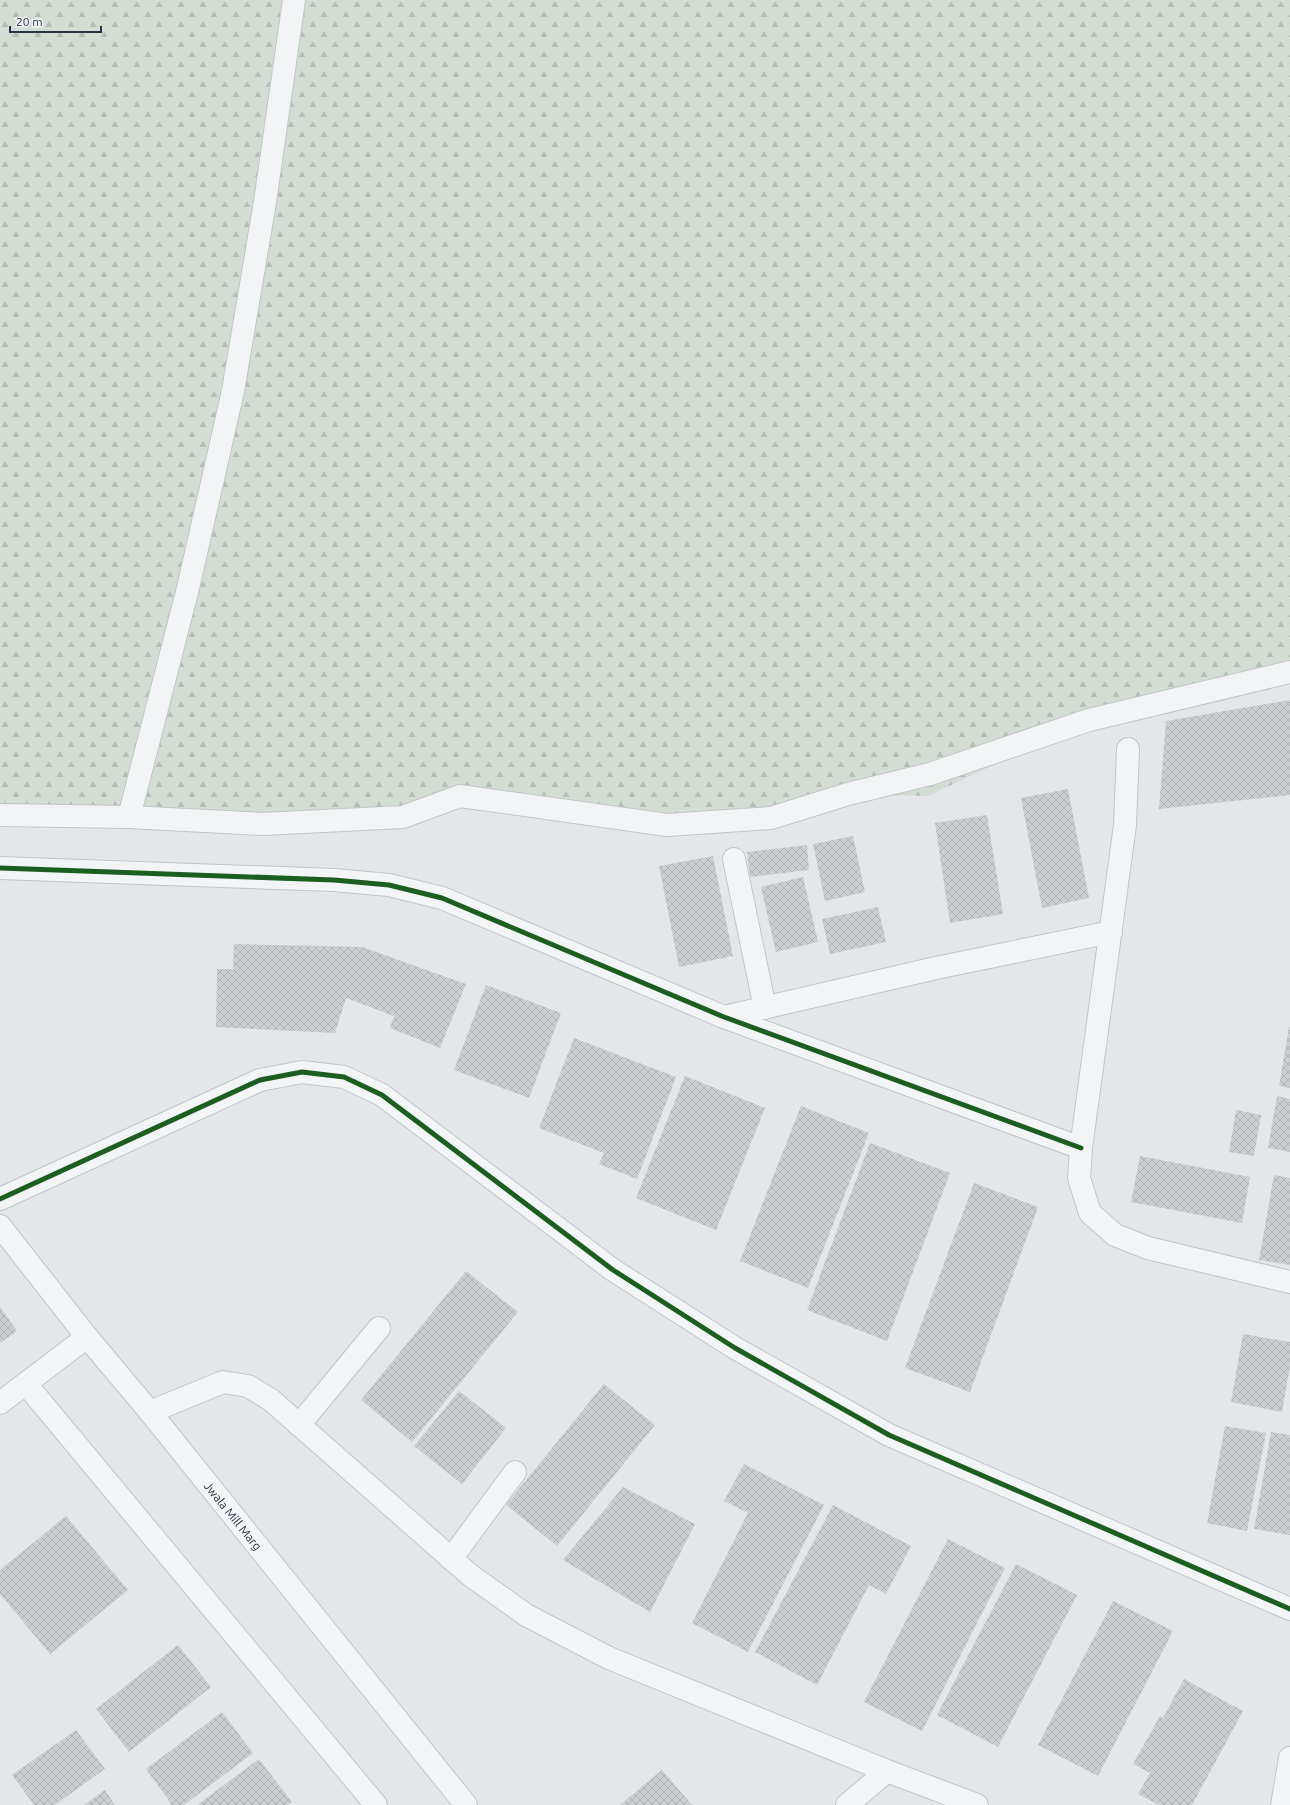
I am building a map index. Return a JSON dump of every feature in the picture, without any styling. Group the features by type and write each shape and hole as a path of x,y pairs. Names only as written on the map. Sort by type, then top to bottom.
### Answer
{"street":[{"path":"129,817 188,588 233,391 265,202 294,0"},
{"path":"0,815 129,817 264,824 403,817 460,796 667,825 771,818 848,794 930,774 1089,720 1290,672"},
{"path":"1128,749 1125,825 1112,932 1081,1148 1079,1178 1090,1214 1115,1235 1148,1248 1290,1282"},
{"path":"734,859 765,1008"},
{"path":"0,868 334,880 389,885 442,898 724,1016 1081,1148"},
{"path":"724,1016 765,1008 936,968 1112,932"},
{"path":"0,1199 260,1080 302,1072 344,1077 382,1095 613,1270 736,1348 889,1435 1290,1609"},
{"name":"Jwala Mill Marg","path":"0,1226 87,1338 150,1412 466,1805"},
{"path":"299,1426 379,1328"},
{"path":"0,1403 87,1338"},
{"path":"150,1412 224,1382 248,1386 271,1400 470,1575 526,1615 609,1658 888,1771 977,1805"},
{"path":"26,1384 376,1805"},
{"path":"451,1559 514,1472"},
{"path":"1282,1805 1290,1758"},
{"path":"847,1805 888,1771"}],"green space":[{"path":"0,0 1290,0 1290,672 1089,720 928,796 848,794 667,825 460,796 403,817 0,815"}],"building":[{"path":"1290,700 1290,795 1159,809 1166,721"},
{"path":"1068,789 1089,898 1042,908 1021,798"},
{"path":"987,815 1003,914 950,923 935,823"},
{"path":"853,836 865,892 825,901 813,844"},
{"path":"807,845 809,870 750,877 747,852"},
{"path":"713,856 733,956 679,967 659,866"},
{"path":"803,877 818,942 776,952 761,887"},
{"path":"878,907 886,942 830,954 822,919"},
{"path":"234,944 362,947 466,984 440,1048 390,1028 394,1016 346,998 335,1033 216,1027 217,969 233,969"},
{"path":"486,985 561,1013 529,1098 454,1070"},
{"path":"1290,1027 1290,1088 1279,1086"},
{"path":"574,1038 676,1077 637,1179 599,1164 604,1153 539,1128"},
{"path":"685,1076 765,1108 716,1230 636,1198"},
{"path":"1277,1096 1290,1099 1290,1152 1268,1148"},
{"path":"801,1106 869,1133 808,1288 740,1261"},
{"path":"1236,1110 1261,1115 1254,1156 1229,1152"},
{"path":"870,1143 950,1173 887,1341 807,1310"},
{"path":"1140,1156 1250,1177 1242,1223 1131,1202"},
{"path":"1274,1175 1290,1178 1290,1265 1259,1260"},
{"path":"974,1183 1038,1207 970,1392 905,1368"},
{"path":"466,1271 518,1312 412,1442 361,1400"},
{"path":"0,1307 17,1331 0,1343"},
{"path":"1243,1334 1290,1342 1290,1366 1282,1412 1231,1402"},
{"path":"604,1384 655,1425 557,1546 506,1505"},
{"path":"459,1391 506,1428 462,1484 414,1446"},
{"path":"1225,1426 1266,1433 1247,1531 1207,1523"},
{"path":"1271,1432 1290,1435 1290,1535 1254,1529"},
{"path":"744,1464 824,1505 748,1652 692,1623 748,1513 724,1501"},
{"path":"623,1487 695,1524 650,1612 563,1560"},
{"path":"833,1505 911,1546 886,1594 869,1585 817,1685 755,1652"},
{"path":"66,1516 128,1590 50,1654 0,1594 0,1570"},
{"path":"948,1539 1005,1568 922,1731 864,1702"},
{"path":"1016,1564 1077,1595 998,1747 937,1715"},
{"path":"1113,1601 1173,1631 1098,1776 1038,1745"},
{"path":"178,1645 211,1687 129,1752 96,1709"},
{"path":"1184,1679 1243,1711 1192,1805 1159,1805 1138,1794 1150,1773 1133,1764 1160,1716 1163,1718"},
{"path":"222,1712 253,1753 184,1805 172,1805 146,1769"},
{"path":"76,1730 105,1769 55,1805 34,1805 12,1775"},
{"path":"259,1759 292,1802 288,1805 197,1805"},
{"path":"662,1770 692,1805 620,1805"},
{"path":"105,1790 115,1805 84,1805"}],"cycle path":[{"path":"0,868 334,880 389,885 442,898 724,1017 1081,1148"},
{"path":"0,1199 260,1080 302,1072 344,1077 382,1095 613,1270 735,1348 889,1435 1290,1609"}]}
